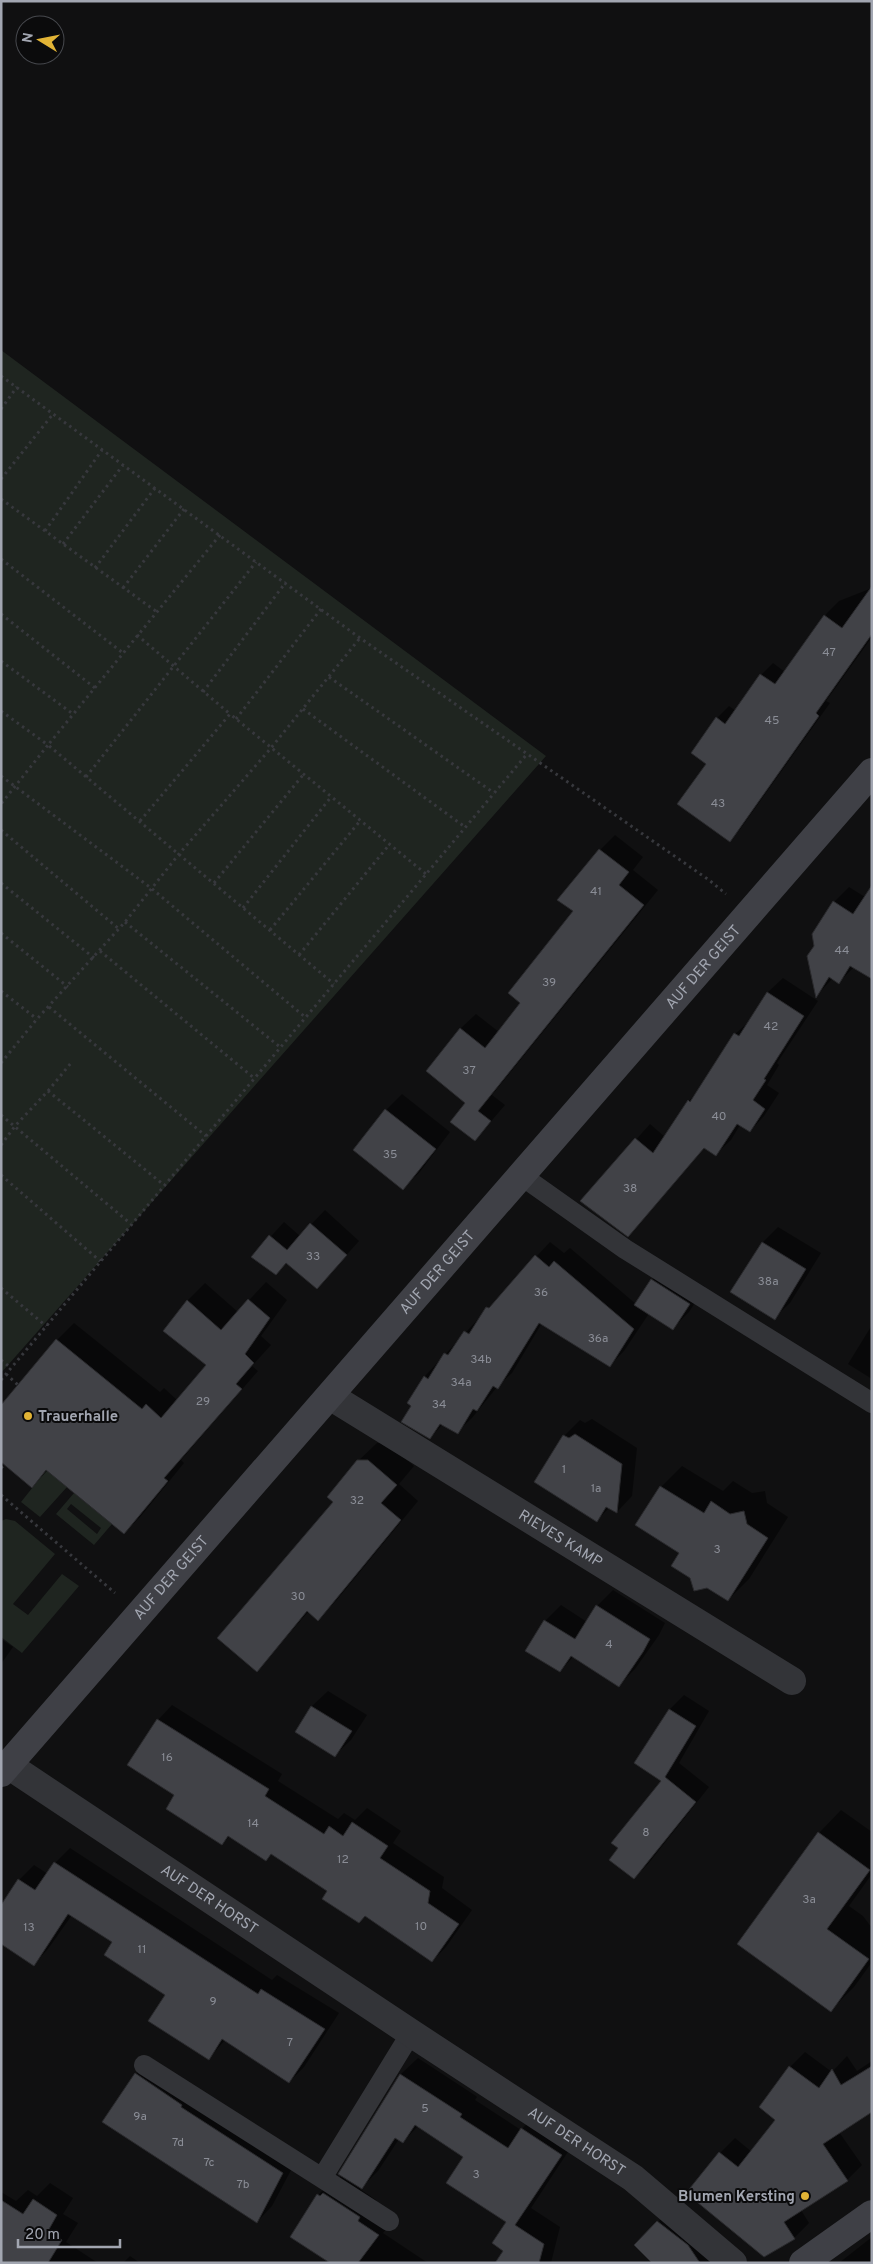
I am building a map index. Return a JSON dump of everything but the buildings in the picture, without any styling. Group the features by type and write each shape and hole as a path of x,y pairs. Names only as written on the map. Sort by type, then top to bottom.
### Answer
{"street":[{"name":"AUF DER GEIST","path":"5,1769 138,1612 330,1396 872,772"},
{"name":"RIEVES KAMP","path":"330,1396 792,1681"},
{"name":"AUF DER HORST","path":"5,1769 633,2178 733,2263"},
{"path":"803,2263 869,2222"}],"lane":[{"path":"522,1176 625,1249 872,1403"},
{"path":"322,2178 411,2034"},
{"path":"144,2065 389,2221"}],"path":[{"path":"1,376 286,582 360,638 710,880 750,914"},
{"path":"1,409 17,387"},
{"path":"1,479 53,414"},
{"path":"45,531 102,450"},
{"path":"63,544 123,465"},
{"path":"95,568 155,488"},
{"path":"1,499 156,612"},
{"path":"123,588 184,509"},
{"path":"1,804 220,535"},
{"path":"1,559 123,653"},
{"path":"86,777 256,562"},
{"path":"203,692 286,582"},
{"path":"236,719 321,609"},
{"path":"1,614 95,688"},
{"path":"137,635 303,775 426,874"},
{"path":"1,1063 37,1019 125,922 179,854 271,748 360,638"},
{"path":"1,661 73,714"},
{"path":"328,677 494,793"},
{"path":"302,709 465,827"},
{"path":"1,711 48,745 334,984"},
{"path":"140,821 230,714"},
{"path":"1,1380 527,754"},
{"path":"214,883 303,775"},
{"path":"1,776 151,888 305,1017"},
{"path":"243,908 331,797"},
{"path":"270,930 360,821"},
{"path":"1,830 119,929"},
{"path":"299,955 389,845"},
{"path":"1,883 94,958"},
{"path":"125,922 280,1048"},
{"path":"1,934 68,987"},
{"path":"100,951 254,1078"},
{"path":"1,991 37,1019"},
{"path":"48,1007 206,1136"},
{"path":"1,1145 15,1126 71,1063"},
{"path":"48,1090 164,1185"},
{"path":"1,1115 131,1224"},
{"path":"1,1174 100,1262"},
{"path":"1,1288 46,1326"},
{"path":"1,1360 11,1368"},
{"path":"6,1374 18,1385"},
{"path":"1,1495 138,1612"}],"shaded area":[{"path":"1,350 546,756 1,1373"},
{"path":"60,1453 67,1487 40,1517 21,1502"},
{"path":"74,1493 112,1524 94,1545 56,1514","holes":["71,1504 101,1528 97,1534 67,1509"]},
{"path":"6,1519 15,1521 55,1554 13,1604 28,1615 62,1574 79,1586 22,1653 1,1637 1,1521"}],"place":[{"name":"Trauerhalle","path":"28,1416"},
{"name":"Blumen Kersting","path":"805,2196"}]}
